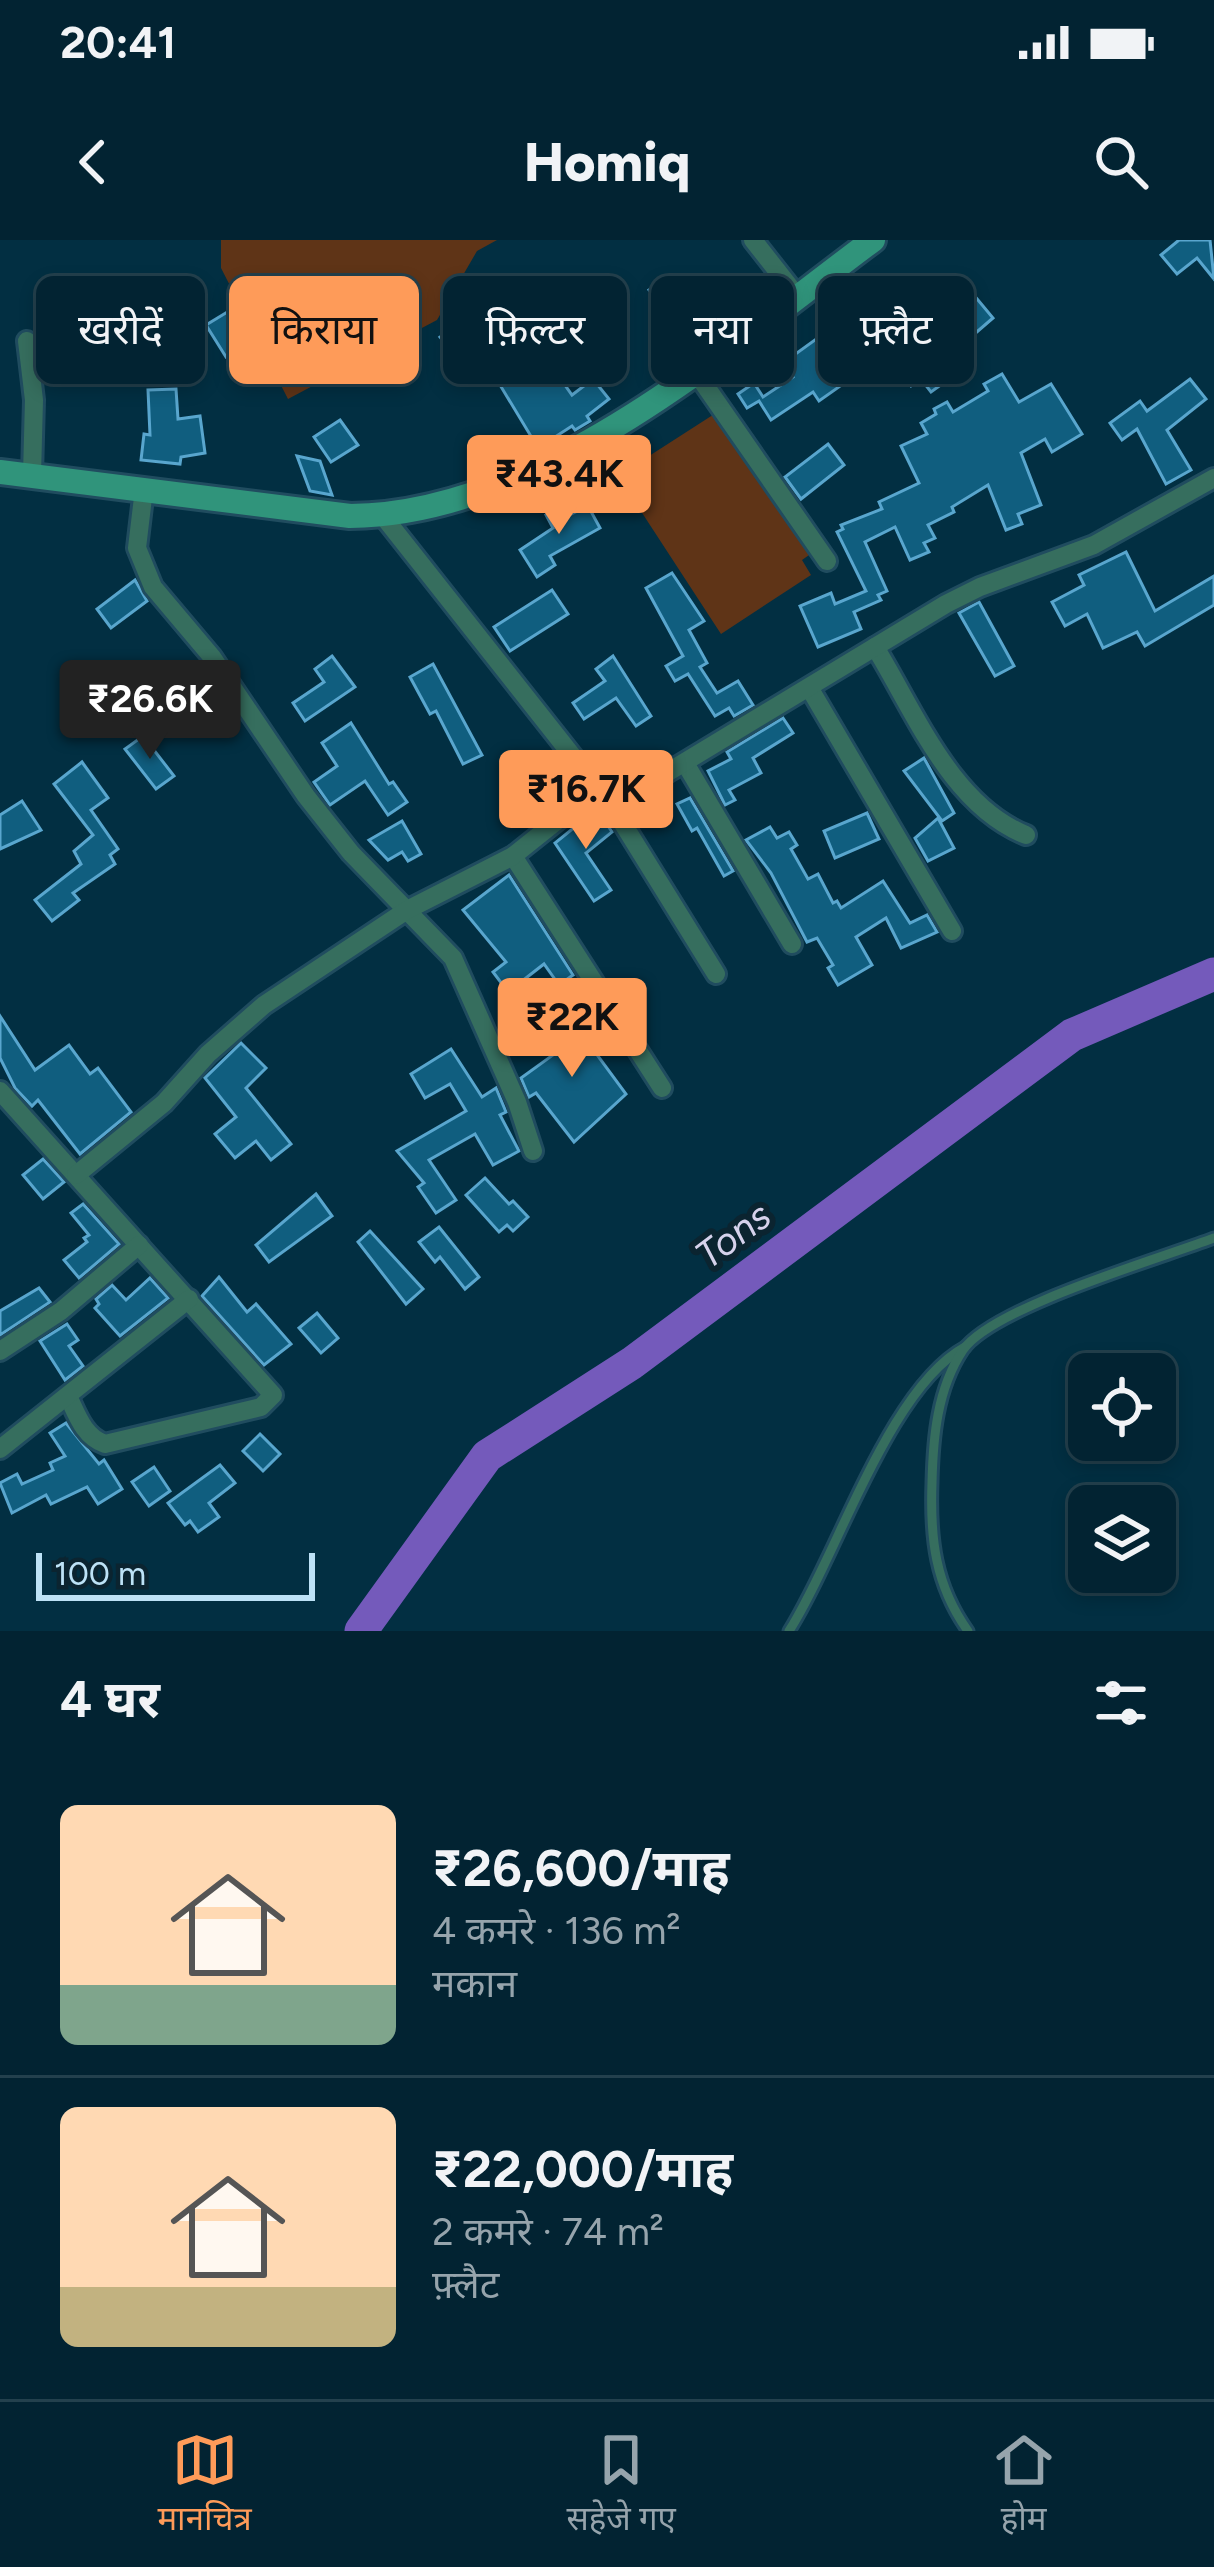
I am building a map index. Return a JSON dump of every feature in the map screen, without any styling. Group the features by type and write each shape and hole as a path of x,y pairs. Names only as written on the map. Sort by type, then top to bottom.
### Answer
{"street":[{"path":"752,240 797,296"},
{"path":"794,298 873,240"},
{"path":"28,341 34,400 32,475"},
{"path":"0,472 350,516 382,516 454,500 519,477 582,444 675,384"},
{"path":"704,384 827,561"},
{"path":"612,806 980,586 1134,526 1214,478"},
{"path":"144,489 137,548 153,587 212,657 317,810 460,971 533,1151"},
{"path":"382,516 612,806 716,974"},
{"path":"874,647 928,739 979,806 999,824 1026,835"},
{"path":"810,689 952,931"},
{"path":"685,763 792,944"},
{"path":"76,1175 164,1103 208,1054 264,1005 407,910 513,856 598,788"},
{"path":"513,856 662,1088"},
{"path":"0,1091 269,1387 271,1401 105,1444 93,1440 85,1430 68,1396"},
{"path":"0,1351 61,1311 139,1245"},
{"path":"0,1449 189,1299"}],"lane":[{"path":"789,1631 814,1592 873,1463 944,1358 1012,1315 1214,1238"},
{"path":"965,1347 944,1389 936,1425 931,1515 934,1564 952,1609 968,1631"}],"shaded area":[{"path":"221,240 497,240 477,251 463,276 443,276 443,310 437,320 419,330 419,276 229,276 229,284 221,268"},
{"path":"280,384 316,384 288,399"},
{"path":"719,411 812,553 802,560 811,575 721,634 618,476"}],"building":[{"path":"1179,240 1210,240 1214,279 1197,258 1177,274 1161,255"},
{"path":"974,295 993,318 974,334"},
{"path":"229,311 229,355 226,357 206,325"},
{"path":"818,338 818,384 843,384 819,401 813,392 771,420 759,401 747,408 738,394 753,384 763,397 782,384 794,384 794,355"},
{"path":"1002,374 1019,402 1051,384 1082,434 1052,452 1045,439 1021,453 1041,505 1018,514 1022,524 1006,530 988,485 952,507 954,512 928,525 935,538 924,543 929,552 910,560 895,527 865,542 887,591 878,595 881,600 854,612 861,629 818,647 800,606 831,593 835,604 866,591 837,532 843,529 841,525 882,509 879,502 919,483 901,446 927,434 921,423 936,414 934,409 947,402 953,412 988,391 984,384"},
{"path":"1190,379 1206,399 1167,430 1191,470 1166,484 1137,429 1122,440 1110,423 1140,401 1147,411"},
{"path":"499,384 564,384 572,395 586,384 597,384 609,399 587,416 590,421 575,430 572,426 538,448"},
{"path":"176,389 178,419 200,416 205,453 181,457 180,464 141,460 144,434 150,435 148,390"},
{"path":"340,420 358,445 331,462 314,437"},
{"path":"828,444 844,465 801,499 785,477"},
{"path":"297,456 320,461 332,495 310,491"},
{"path":"588,506 600,528 550,556 555,565 537,577 520,550 553,528 546,515 562,507 567,516"},
{"path":"1126,552 1155,611 1214,576 1214,605 1145,646 1137,632 1103,648 1087,614 1065,626 1052,602 1084,585 1079,575"},
{"path":"672,573 704,621 689,630 707,663 700,667 717,693 738,681 753,705 734,716 729,708 715,716 688,674 675,681 666,666 683,656 646,588"},
{"path":"135,580 147,601 111,628 97,609"},
{"path":"552,590 568,614 510,651 494,627"},
{"path":"979,602 1014,666 995,676 959,613"},
{"path":"332,656 355,687 305,721 293,703 324,682 315,669"},
{"path":"613,656 651,716 636,726 616,698 584,719 573,703 605,681 596,669"},
{"path":"433,664 482,755 463,764 436,711 430,714 410,677"},
{"path":"783,718 793,733 753,758 761,773 729,790 735,800 725,805 708,771 731,759 727,752"},
{"path":"351,723 389,784 393,782 407,802 388,815 365,781 330,805 314,782 337,766 322,743"},
{"path":"143,736 174,776 156,789 125,749"},
{"path":"924,758 954,813 942,821 904,771"},
{"path":"82,762 108,798 91,810 118,849 110,855 115,864 73,893 79,900 52,921 35,900 81,864 74,851 93,835 54,784"},
{"path":"690,798 733,871 724,876 697,828 692,831 677,804"},
{"path":"22,801 41,830 0,849 0,815"},
{"path":"597,809 612,832 586,853 611,890 594,901 555,843"},
{"path":"867,813 879,839 835,858 824,831"},
{"path":"938,818 954,848 928,861 915,838"},
{"path":"402,821 421,854 408,861 402,852 388,860 369,840"},
{"path":"770,827 777,838 789,832 797,845 791,849 808,879 818,874 833,903 837,901 841,908 883,881 910,923 927,915 937,932 901,948 886,918 856,937 872,965 838,985 817,938 807,942 771,873 746,840"},
{"path":"509,875 573,975 559,985 544,964 508,992 493,972 506,962 463,910"},
{"path":"558,1015 584,1037 626,1094 574,1142 536,1093 529,1097 521,1078 553,1055 536,1030"},
{"path":"0,1016 35,1070 69,1045 90,1074 98,1068 131,1112 80,1154 38,1100 32,1106 15,1088 0,1058"},
{"path":"241,1043 266,1068 246,1088 291,1144 271,1160 256,1141 235,1158 215,1134 236,1117 205,1078"},
{"path":"451,1049 482,1097 496,1088 506,1112 500,1115 519,1151 493,1165 475,1134 429,1160 456,1200 436,1213 418,1187 424,1183 397,1151 466,1111 450,1084 425,1098 411,1074"},
{"path":"43,1159 64,1182 43,1199 23,1175"},
{"path":"485,1178 528,1217 513,1231 507,1225 499,1232 466,1195"},
{"path":"316,1194 332,1216 269,1262 256,1245"},
{"path":"83,1204 119,1244 79,1278 64,1260 87,1242 84,1238 89,1235 71,1213"},
{"path":"439,1227 479,1277 465,1289 440,1257 435,1262 419,1242"},
{"path":"370,1231 423,1289 406,1304 358,1242"},
{"path":"219,1277 247,1312 256,1304 291,1344 264,1365 202,1296"},
{"path":"150,1278 168,1298 120,1336 95,1308 96,1299 112,1285 126,1300"},
{"path":"39,1288 50,1302 0,1335 0,1311"},
{"path":"317,1313 338,1338 321,1353 299,1328"},
{"path":"67,1324 78,1340 69,1346 83,1366 65,1380 40,1341"},
{"path":"66,1423 99,1464 104,1460 122,1489 98,1504 87,1487 51,1504 46,1495 12,1513 0,1483 17,1474 22,1484 53,1470 50,1463 65,1456 50,1433"},
{"path":"260,1434 280,1454 263,1471 243,1451"},
{"path":"220,1465 235,1483 209,1503 219,1517 198,1532 190,1521 185,1525 168,1503"},
{"path":"154,1467 170,1491 149,1506 132,1482"}],"waterway":[{"name":"Tons","path":"361,1631 487,1456 632,1363 1072,1035 1214,974"}]}
